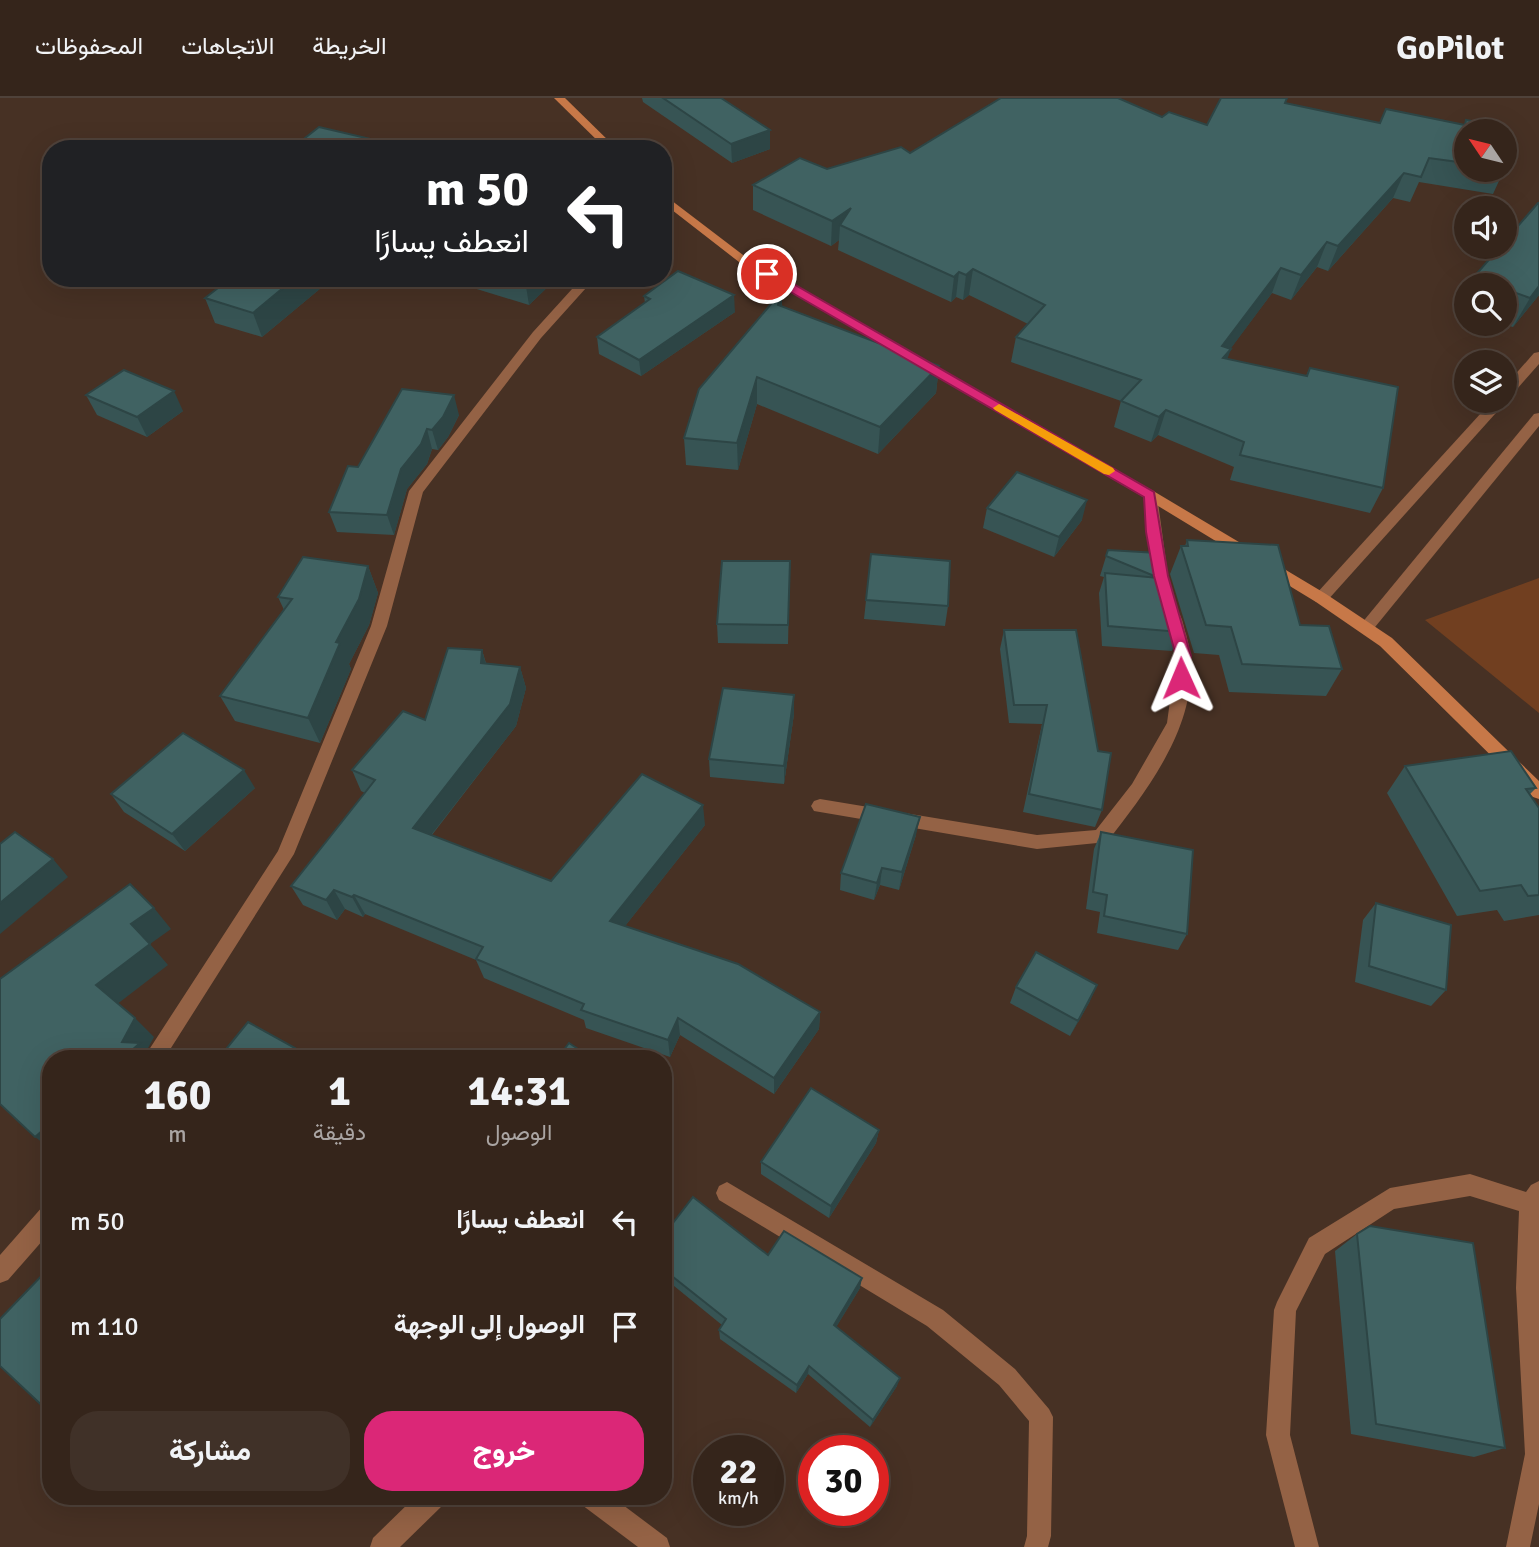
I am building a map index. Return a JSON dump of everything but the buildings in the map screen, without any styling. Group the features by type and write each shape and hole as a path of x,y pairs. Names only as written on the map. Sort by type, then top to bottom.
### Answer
{"main road":[{"path":"559,98 603,140"},
{"path":"672,204 743,260 1150,495 1366,628 1386,642 1539,792"}],"street":[{"path":"159,1050 285,854 379,625 416,491 537,335 581,287"},
{"path":"1517,381 1539,356"},
{"path":"1321,598 1488,413"},
{"path":"1366,628 1539,417"},
{"path":"820,806 1037,842 1101,837 1138,789 1174,723 1184,656 1153,532 1150,495"},
{"path":"1307,1547 1278,1435 1285,1310 1317,1246 1390,1199 1470,1185 1534,1198 1527,1288 1537,1454 1518,1547"},
{"path":"727,1193 935,1318 1007,1377 1041,1417 1039,1536 1036,1547"},
{"path":"0,1272 42,1224"},
{"path":"382,1547 425,1505"},
{"path":"603,1505 658,1547"}],"shaded area":[{"path":"1539,578 1539,713 1425,620"}],"slow traffic":[{"path":"999,408 1109,471"}],"route":[{"path":"767,274 1150,495 1161,576 1184,656 1181,678"}]}
